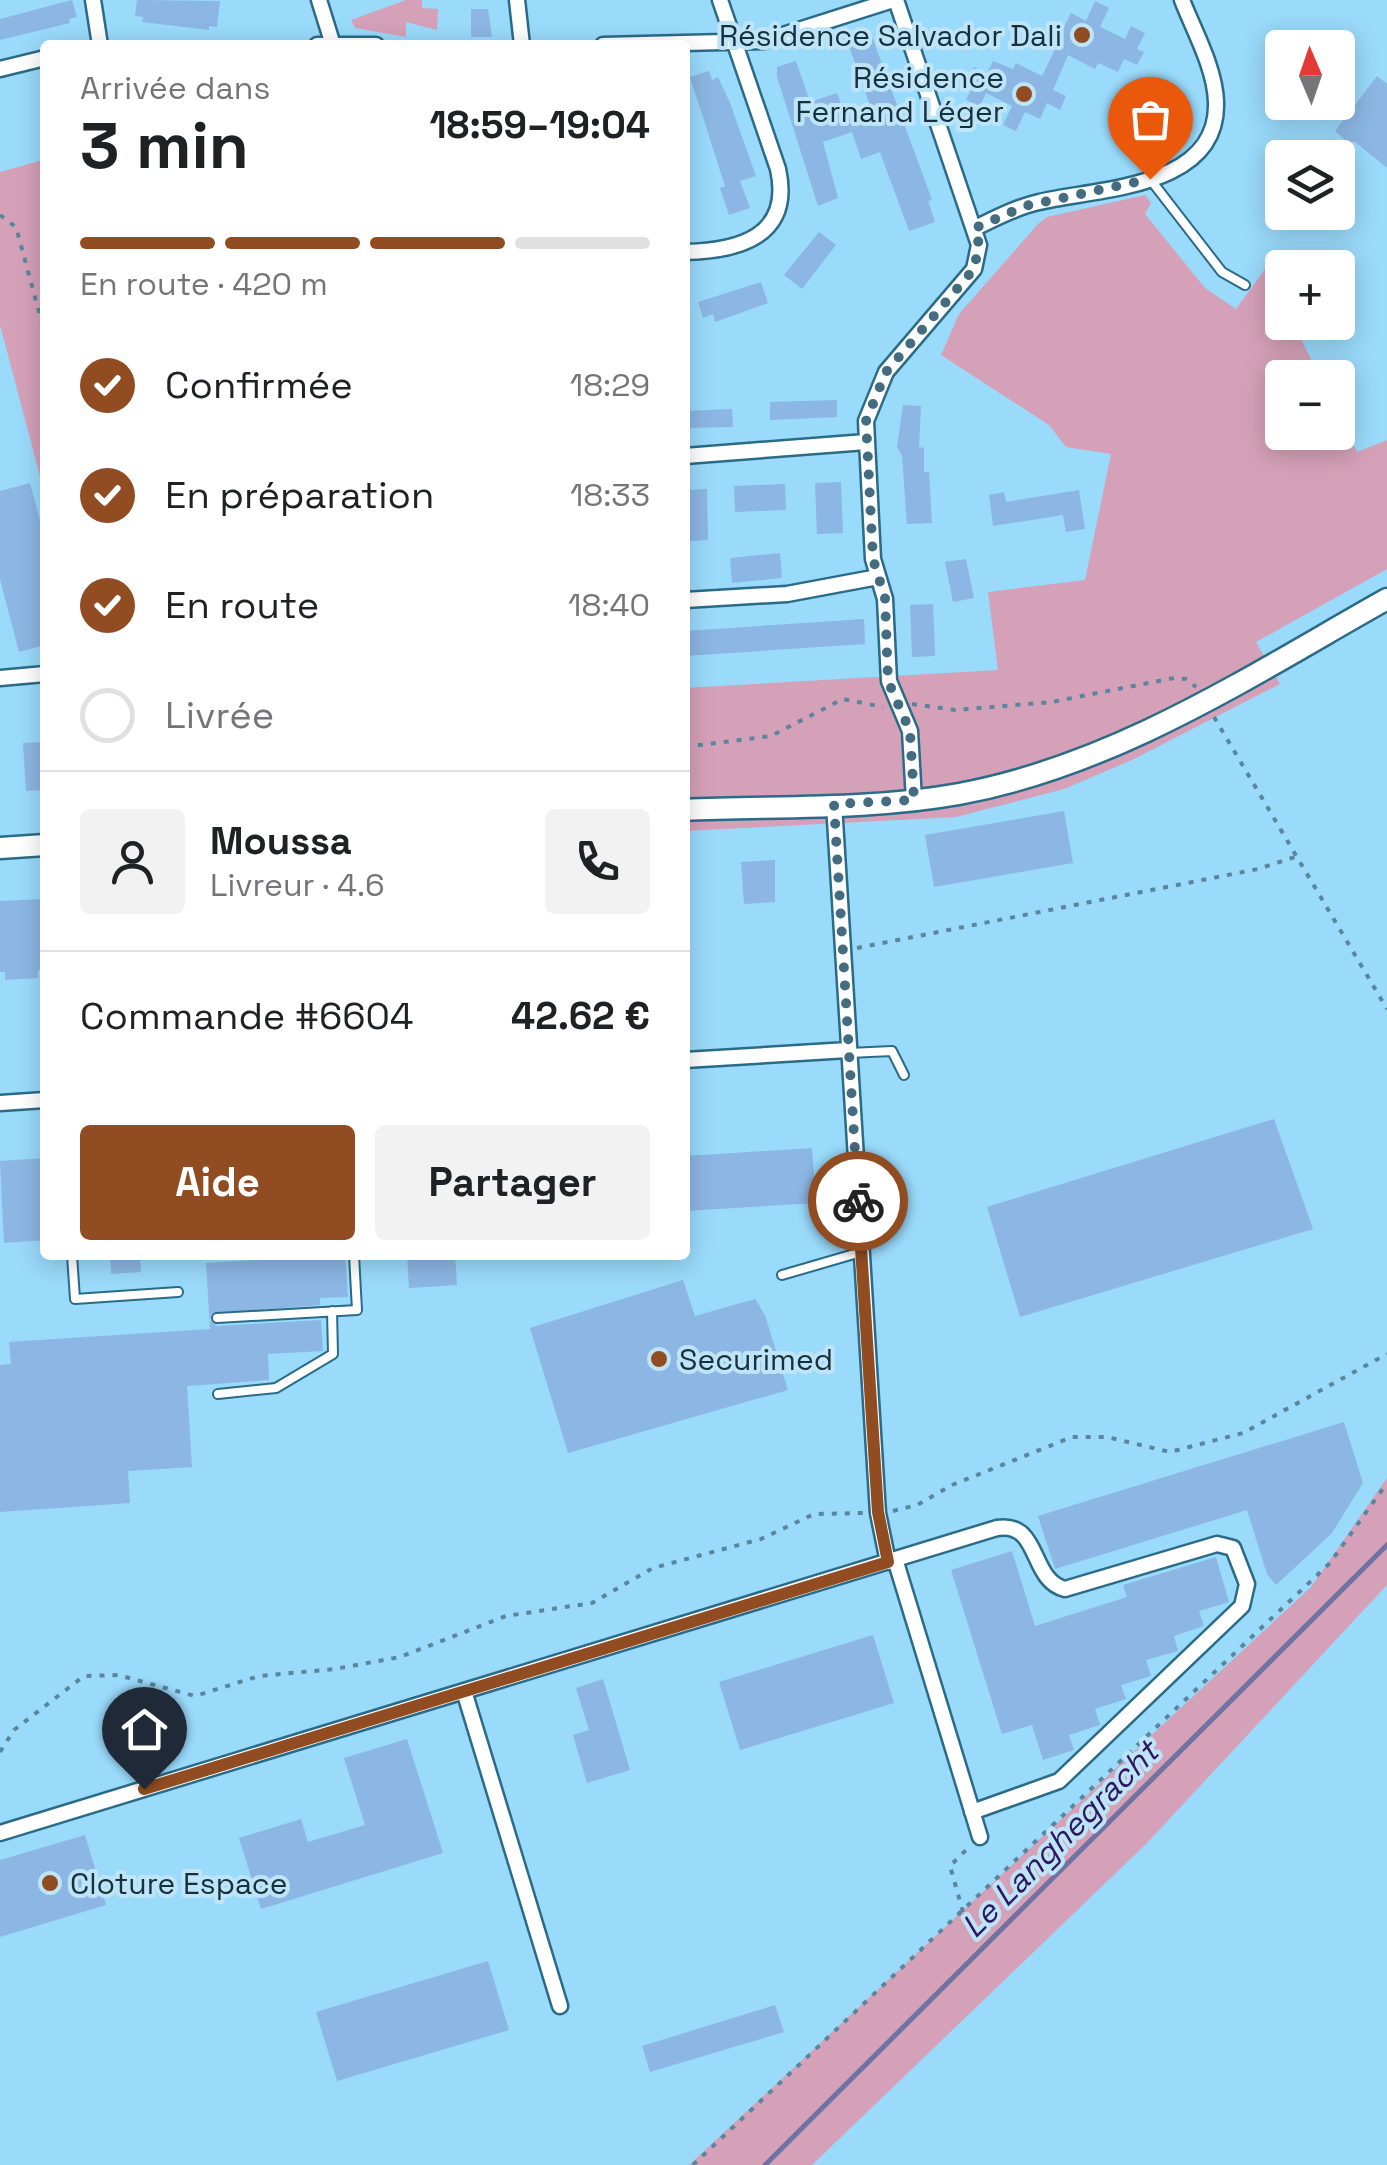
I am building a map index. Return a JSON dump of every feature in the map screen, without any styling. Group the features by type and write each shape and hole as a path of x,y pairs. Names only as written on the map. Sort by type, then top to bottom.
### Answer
{"street":[{"path":"93,0 99,40"},
{"path":"319,0 332,40"},
{"path":"518,0 522,40"},
{"path":"690,252 720,251 749,243 769,224 780,197 778,169 720,0"},
{"path":"690,43 772,38 894,0 975,228 979,245 974,269 880,382 866,421 878,577 885,598 888,681 910,731 914,800"},
{"path":"975,228 1025,206 1150,179 1192,158 1216,115 1213,81 1182,0"},
{"path":"0,68 40,59"},
{"path":"690,456 866,442"},
{"path":"690,600 787,594 878,577"},
{"path":"690,810 914,800 990,787 1064,766 1137,736 1387,599"},
{"path":"0,678 40,674"},
{"path":"834,804 878,1512 980,1837"},
{"path":"0,848 40,846"},
{"path":"690,1060 848,1052"},
{"path":"0,1103 40,1100"},
{"path":"0,1833 1009,1526 1026,1537 1043,1576 1059,1588 1077,1588 1223,1543 1233,1548 1246,1584 1242,1606 1059,1781 972,1812"},
{"path":"464,1691 560,2006"}],"lane":[{"path":"1150,179 1222,272 1245,285"},
{"path":"848,1052 892,1052 900,1059 904,1075"},
{"path":"782,1275 861,1252"},
{"path":"72,1260 75,1300 178,1292"},
{"path":"216,1318 357,1310 354,1260"},
{"path":"218,1394 276,1388 333,1354 332,1311"}],"path":[{"path":"0,215 16,227 40,316"},
{"path":"690,746 771,736 844,699 900,708 918,703 954,710 1052,702 1179,678 1191,682 1387,1010"},
{"path":"842,951 1258,869 1295,858"},
{"path":"0,1752 14,1730 84,1676 118,1675 195,1696 259,1676 335,1669 400,1656 437,1646 494,1619 592,1602 653,1568 772,1535 814,1514 911,1507 1072,1437 1107,1437 1170,1452 1243,1432 1387,1354"},
{"path":"693,2165 1330,1563 1387,1483"},
{"path":"963,1912 950,1866 980,1837"}],"shaded area":[{"path":"406,0 422,0 422,8 438,9 437,30 406,22 406,37 355,28 351,20"},
{"path":"40,161 40,476 0,325 0,172"},
{"path":"1145,195 1151,203 1145,214 1205,288 1236,309 1265,269 1265,340 1302,340 1312,360 1265,360 1265,450 1355,448 1357,452 1387,440 1387,569 1256,642 1280,684 1132,760 1064,789 956,817 690,831 690,688 998,670 988,592 1085,580 1111,454 1066,447 1049,425 941,355 959,314 1047,217"},
{"path":"1387,1478 1387,1585 1147,1843 812,2165 689,2165 1311,1587"}],"building":[{"path":"72,0 77,17 69,19 70,23 0,40 0,19"},
{"path":"137,0 220,1 217,27 209,26 209,30 142,22 143,17 135,16"},
{"path":"1095,1 1109,8 1100,27 1125,39 1131,26 1145,33 1137,49 1144,52 1137,65 1124,59 1118,72 1098,63 1095,69 1068,55 1053,90 1066,96 1060,110 1047,103 1040,119 1025,112 1016,131 1003,125 1012,106 986,93 980,106 966,100 974,84 967,81 974,67 987,73 993,61 1013,69 1016,63 1042,76 1058,43 1044,36 1051,23 1063,29 1071,13 1086,21"},
{"path":"471,9 488,9 492,37 471,37"},
{"path":"871,34 932,200 928,201 935,222 909,231 880,152 861,159 852,132 823,142 838,198 818,206 777,77 777,67 796,61 810,102 837,93 846,117 871,108 848,43"},
{"path":"709,71 712,80 718,77 730,103 756,176 740,181 750,208 729,215 720,188 725,186 690,77"},
{"path":"1377,76 1387,84 1387,168 1355,140 1345,140 1335,131 1343,120 1355,120 1355,105"},
{"path":"819,232 836,245 802,289 784,275"},
{"path":"761,282 768,303 715,322 713,314 703,318 698,302"},
{"path":"837,400 837,417 770,420 770,402"},
{"path":"903,405 921,406 919,447 924,448 924,472 929,472 932,523 907,524 902,456 897,447"},
{"path":"732,409 733,427 690,428 690,411"},
{"path":"841,482 843,533 817,534 815,483"},
{"path":"30,483 40,520 40,646 19,652 0,579 0,491"},
{"path":"785,484 786,510 735,512 734,486"},
{"path":"707,489 708,540 690,541 690,490"},
{"path":"1079,490 1085,529 1066,532 1063,515 993,526 989,495 1004,492 1006,502"},
{"path":"780,553 782,578 732,583 730,558"},
{"path":"966,559 974,598 953,602 945,562"},
{"path":"933,604 935,656 912,657 910,605"},
{"path":"864,619 865,644 690,656 690,631"},
{"path":"40,742 40,790 26,791 23,743"},
{"path":"1064,811 1073,863 934,887 925,835"},
{"path":"775,860 775,902 744,904 741,862"},
{"path":"40,899 38,978 5,980 5,972 0,972 0,901"},
{"path":"1274,1119 1313,1229 1020,1317 987,1207"},
{"path":"812,1148 816,1203 690,1211 690,1156"},
{"path":"40,1158 40,1240 4,1243 0,1161"},
{"path":"110,1260 140,1260 141,1272 111,1274"},
{"path":"345,1260 348,1297 320,1298 320,1305 211,1314 210,1321 217,1326 321,1320 323,1351 268,1354 269,1380 187,1386 192,1467 128,1471 130,1503 0,1512 0,1365 11,1364 9,1342 210,1329 206,1263"},
{"path":"407,1260 455,1260 457,1285 409,1288"},
{"name":"Securimed","path":"683,1280 695,1316 755,1299 765,1315 788,1390 568,1453 530,1328"},
{"path":"1344,1422 1363,1483 1332,1533 1276,1585 1267,1574 1247,1510 1055,1569 1038,1516"},
{"path":"1012,1551 1035,1626 1127,1597 1123,1585 1216,1557 1229,1602 1199,1611 1204,1626 1174,1636 1178,1651 1146,1660 1151,1676 1121,1685 1126,1699 1095,1709 1100,1725 1069,1735 1074,1750 1043,1760 1032,1725 1002,1734 951,1570"},
{"path":"873,1635 894,1703 740,1750 719,1682"},
{"path":"603,1679 630,1770 587,1783 573,1735 589,1730 576,1688"},
{"path":"407,1739 443,1853 261,1909 239,1838 301,1819 308,1842 365,1825 344,1758"},
{"name":"Cloture Espace","path":"85,1835 106,1905 0,1937 0,1860"},
{"path":"488,1961 509,2030 337,2081 316,2012"},
{"path":"775,2005 784,2032 650,2072 642,2046"}],"waterway":[{"name":"Le Langhegracht","path":"765,2165 1387,1545"}],"way so far":[{"path":"858,1201 834,804 914,800 910,731 888,681 885,598 873,559 873,497 866,421 880,382 892,365 974,269 979,245 975,228 1042,201 1150,179"}],"place":[{"name":"Résidence Salvador Dali","path":"1082,35"},
{"name":"Résidence Fernand Léger","path":"1024,94"},
{"name":"Securimed","path":"659,1359"},
{"name":"Cloture Espace","path":"50,1883"}],"route":[{"path":"144,1789 888,1562 878,1512 858,1201"}]}
